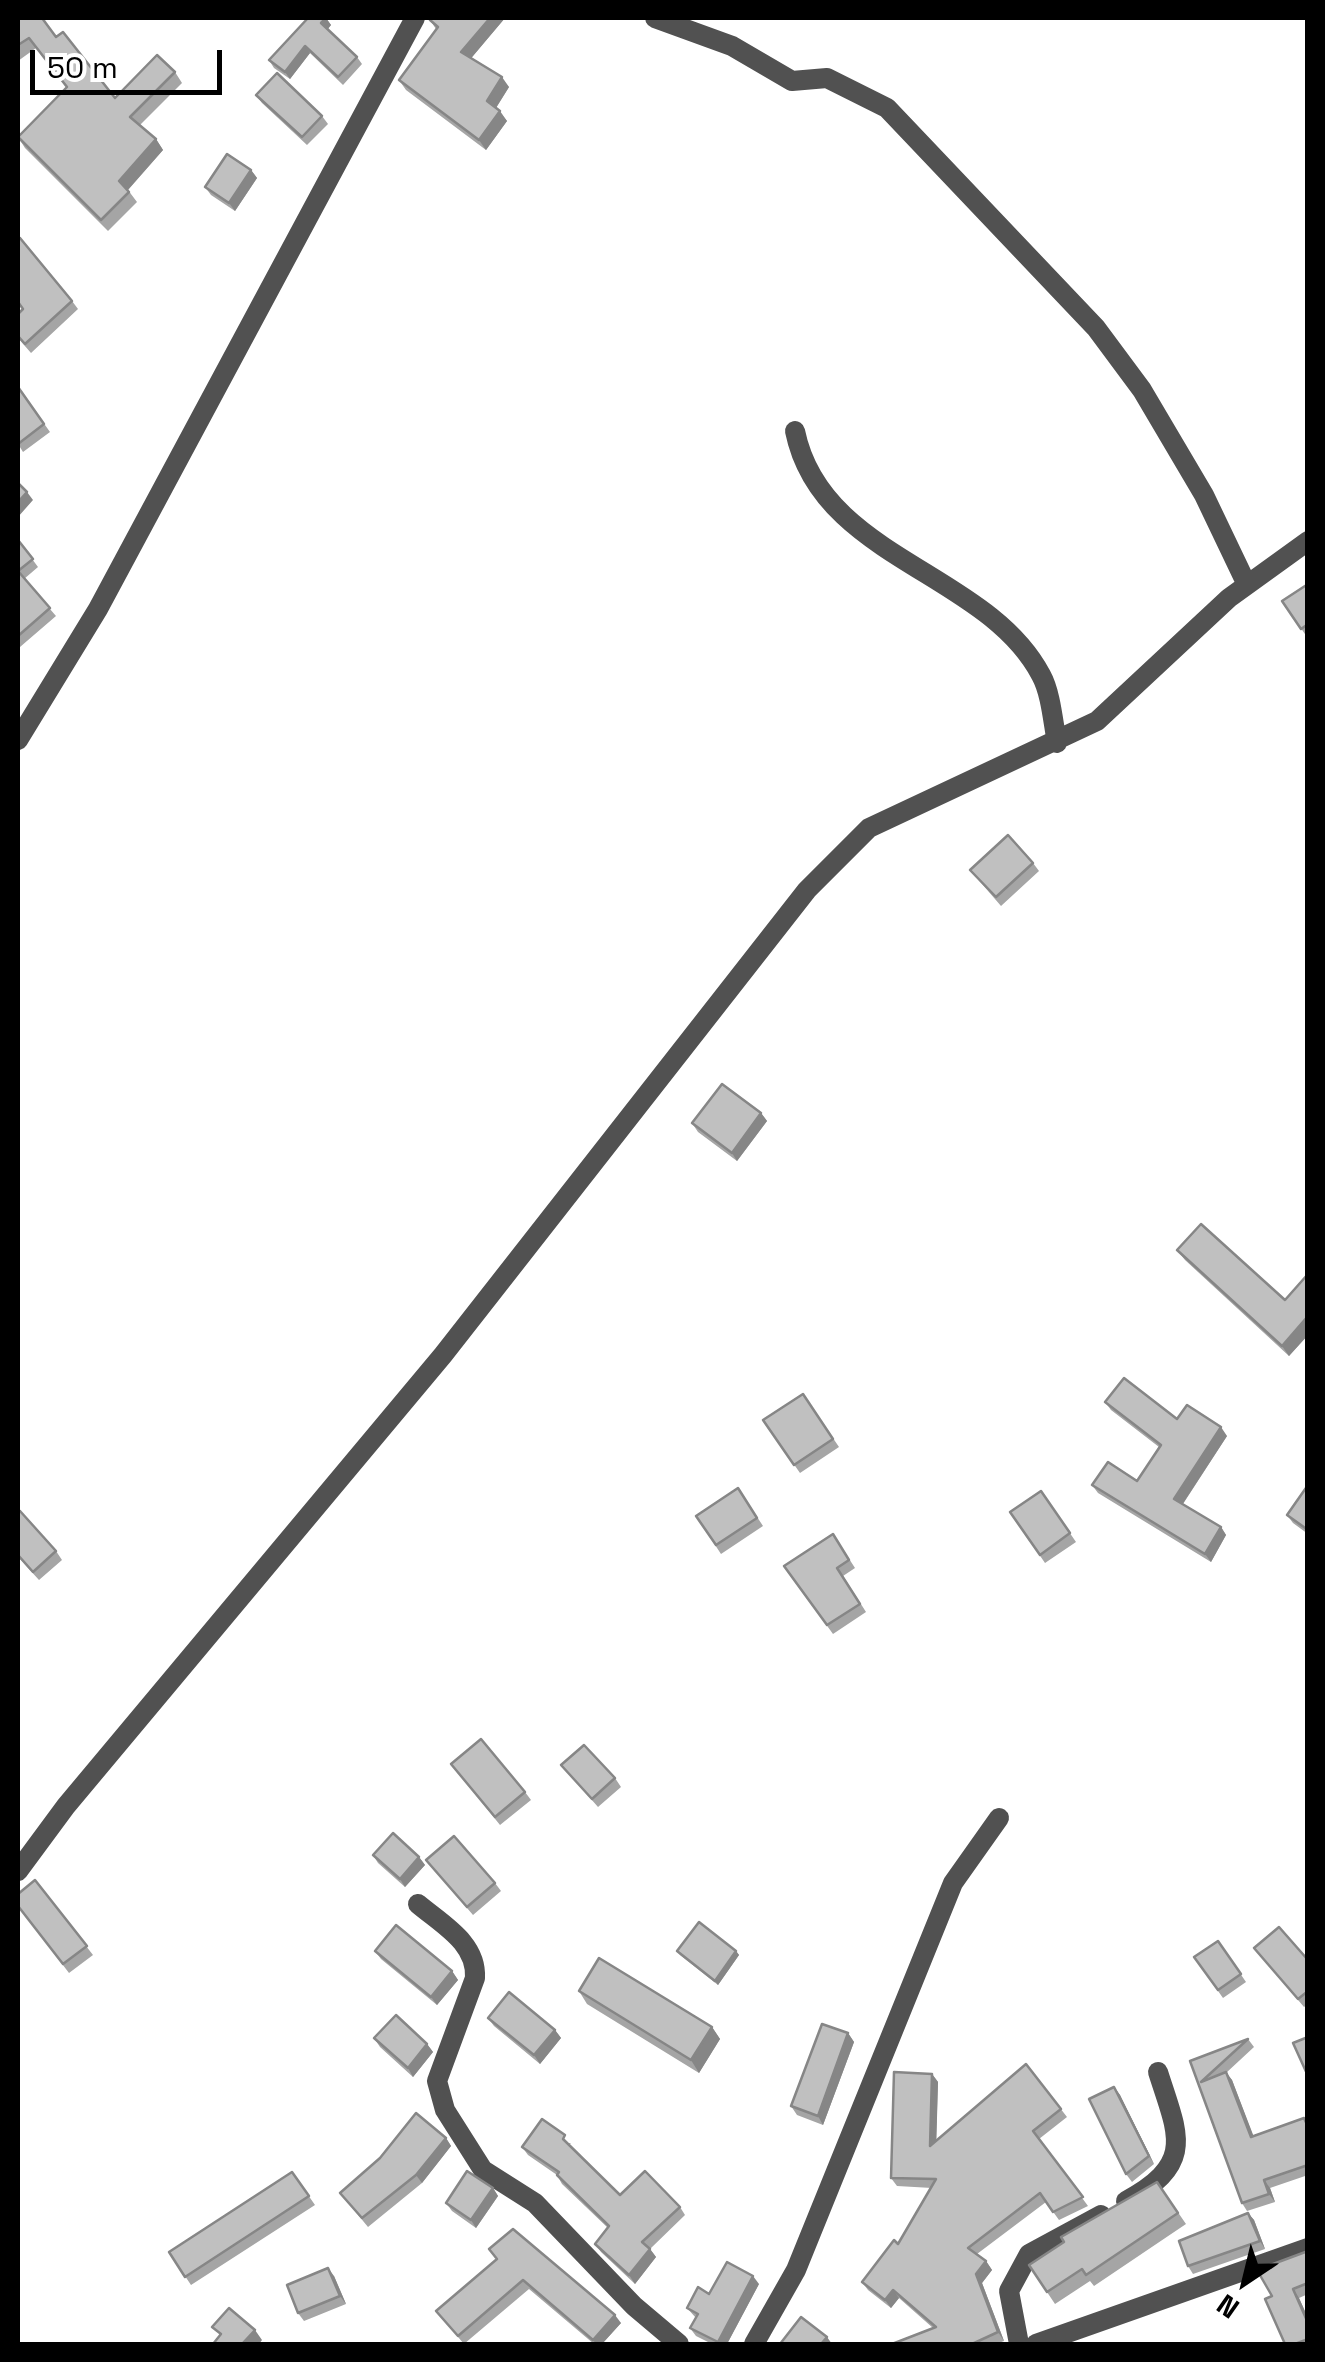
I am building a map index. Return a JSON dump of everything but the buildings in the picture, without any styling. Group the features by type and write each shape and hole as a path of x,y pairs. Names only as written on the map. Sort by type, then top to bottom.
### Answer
{"street":[{"path":"18,740 107,591 416,18"},
{"path":"655,18 732,46 792,81 827,78 888,108 1096,328 1142,390 1204,496 1247,585"},
{"path":"795,431 801,460 834,508 1005,629 1042,676 1057,743"},
{"path":"18,1872 66,1806 444,1355 807,890 869,828 1097,722 1247,585 1308,541"},
{"path":"754,2344 796,2270 953,1883 999,1818"},
{"path":"418,1904 471,1950 476,1963 437,2081 445,2110 483,2170 534,2203 634,2306 679,2344"},
{"path":"1019,2344 1009,2290 1029,2254 1135,2196 1171,2165 1179,2136 1158,2072"},
{"path":"1036,2344 1308,2248"}]}
